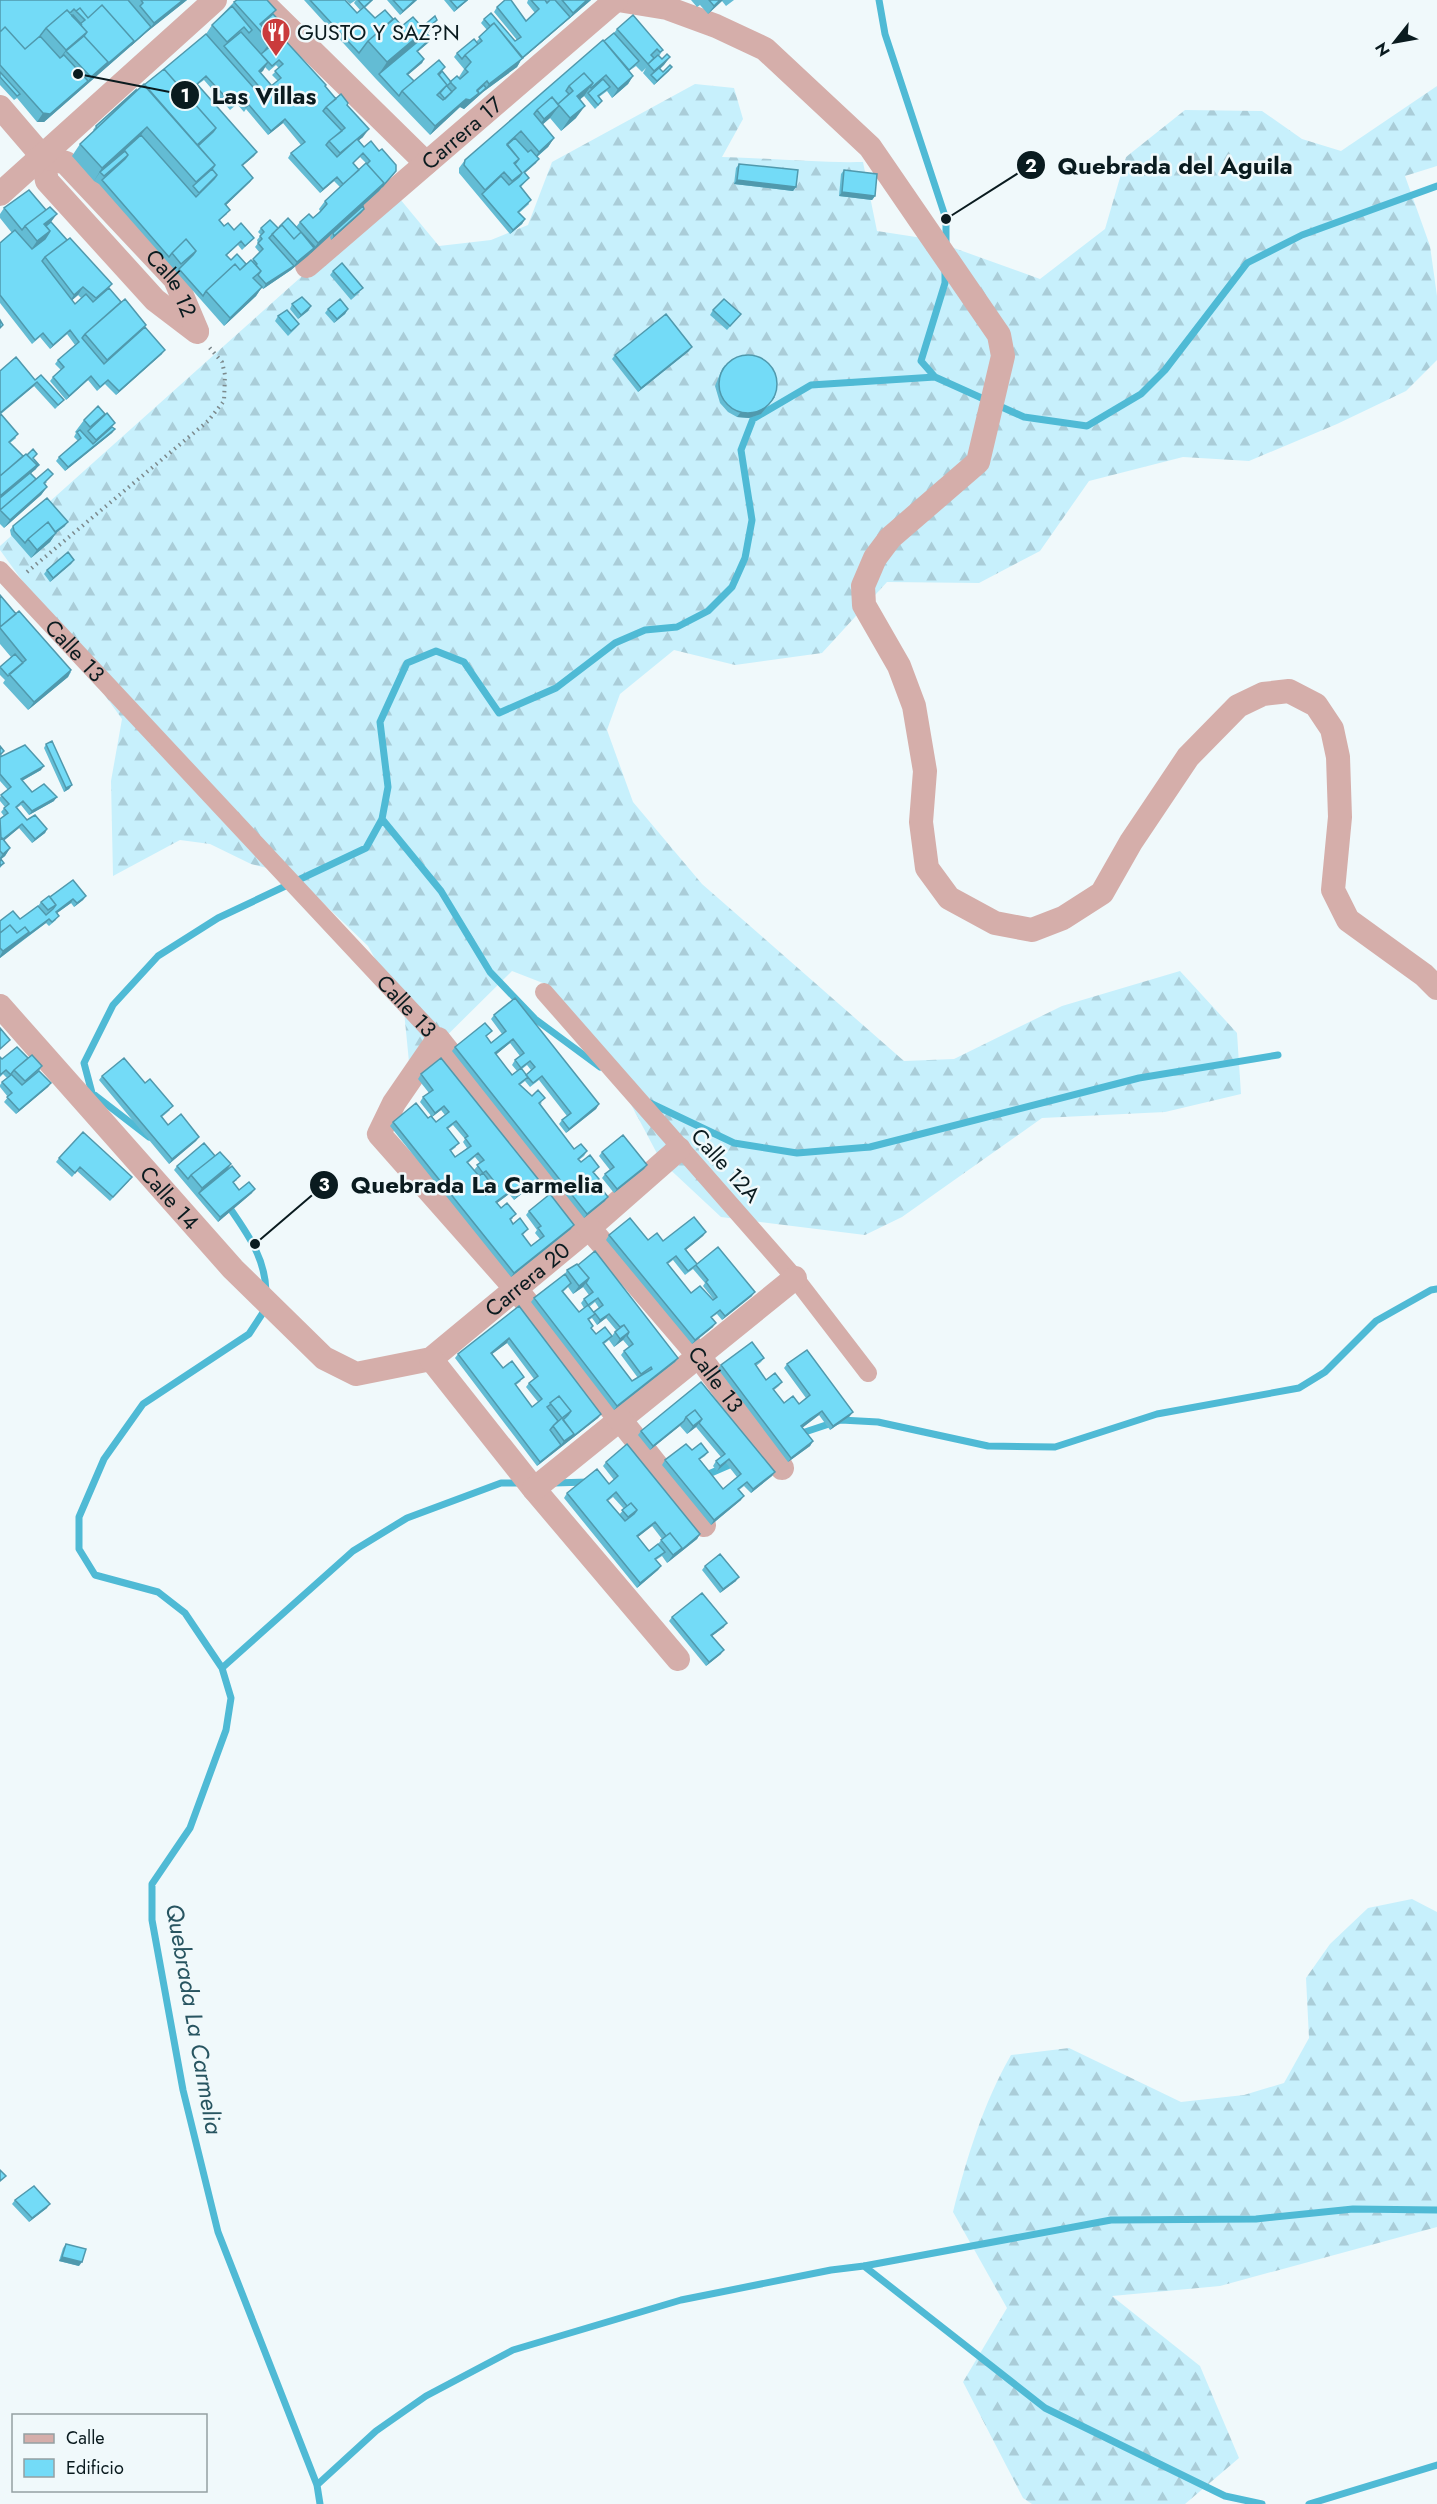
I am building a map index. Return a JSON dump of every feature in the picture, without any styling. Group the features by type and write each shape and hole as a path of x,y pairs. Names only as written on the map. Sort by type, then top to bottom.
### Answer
{"street":[{"path":"0,194 215,0"},
{"path":"261,0 426,163"},
{"path":"617,0 667,8 716,26 765,49 870,147 999,335 1003,356 978,462 890,538 874,558 863,586 864,605 899,666 914,706 925,771 921,822 927,868 949,898 995,924 1032,930 1063,918 1102,893 1131,842 1188,757 1238,706 1263,694 1289,691 1316,705 1332,729 1338,757 1341,817 1333,890 1348,920 1424,975 1437,988"},
{"name":"Carrera 17","path":"307,266 617,0"},
{"name":"Calle 12","path":"0,107 42,156 66,164 175,279 197,332"},
{"name":"Calle 13","path":"0,570 438,1039 589,1228 698,1355 782,1468"},
{"name":"Calle 12A","path":"544,992 679,1149 795,1278 868,1373"},
{"name":"Calle 14","path":"0,1006 233,1269 324,1358 356,1374"},
{"path":"438,1039 394,1103 379,1134 516,1289 704,1525"},
{"name":"Carrera 20","path":"356,1374 431,1359 589,1228 679,1149"},
{"path":"534,1489 795,1278"},
{"path":"431,1359 534,1489 678,1659"}],"path":[{"path":"13,584 208,420 224,401 225,375 222,362 197,332"}],"green space":[{"path":"695,84 734,88 743,119 722,157 863,162 877,231 929,239 1040,279 1105,229 1126,157 1185,110 1262,111 1302,139 1341,151 1437,86 1437,166 1405,176 1430,246 1437,296 1437,360 1406,391 1337,424 1249,461 1183,457 1089,481 1040,551 979,583 887,582 822,653 735,665 674,650 620,694 607,730 633,802 702,884 904,1061 954,1059 1062,1006 1180,971 1237,1033 1241,1094 1165,1112 1042,1118 902,1217 865,1235 721,1217 661,1161 608,1061 548,985 512,971 410,1072 404,1011 368,946 320,900 275,870 251,864 210,844 180,840 113,876 111,781 122,719 0,550 0,546 395,193 439,246 491,240 528,225 552,162"},
{"path":"1412,1899 1437,1912 1437,2227 1220,2286 1112,2296 1200,2366 1239,2458 1185,2504 1032,2504 1023,2498 963,2382 1007,2308 953,2212 977,2131 992,2092 1011,2055 1069,2048 1181,2102 1244,2095 1284,2083 1309,2038 1306,1978 1330,1944 1368,1908"}],"building":[{"path":"0,0 128,0 151,27 131,45 134,41 102,5 88,18 80,8 70,13 67,10 25,49 5,27 0,32"},
{"path":"141,0 183,0 154,23 140,6 143,3"},
{"path":"237,0 267,0 276,10 260,24 274,39 270,42 234,2"},
{"path":"310,0 345,0 357,13 364,7 375,18 385,10 393,19 368,41 359,53"},
{"path":"358,0 372,0 364,7"},
{"path":"393,0 415,0 403,11"},
{"path":"450,0 467,0 457,8"},
{"path":"505,0 511,0 526,21 539,9 531,0 545,0 547,3 555,0 570,17 522,58 494,23 490,26 484,19 491,13 515,41 521,37 497,7"},
{"path":"562,0 587,0 573,13"},
{"path":"709,0 720,0 714,6"},
{"path":"102,5 134,41 105,66 108,62 84,36 87,32 80,24 85,20 76,11 80,8 88,18"},
{"path":"232,6 252,30 249,33 244,27 227,42 212,25"},
{"path":"67,10 87,32 66,50 46,28"},
{"path":"273,14 287,29 271,43 274,39 261,25"},
{"path":"633,15 663,50 660,52 657,49 651,55 654,58 648,64 617,29"},
{"path":"435,16 437,20 387,62 368,41 395,18 402,26 413,17 422,27"},
{"path":"494,23 523,58 489,84 487,81 477,90 479,93 470,100 466,99 435,126 402,91 439,60 445,67 438,74 447,85 437,95 443,100 456,88 450,82 457,76 460,79 468,72 465,69 471,62 465,55 482,41 479,37"},
{"path":"5,27 25,49 40,36 60,58 64,55 88,81 50,114 43,113 0,65 0,32"},
{"path":"241,32 268,62 259,71 271,85 263,91 224,46"},
{"path":"614,33 639,61 629,70 604,41"},
{"path":"206,34 260,95 281,78 275,71 283,64 279,60 272,66 261,54 282,37 336,99 323,111 342,131 326,145 337,157 357,139 364,147 371,141 379,151 382,149 396,165 396,171 382,187 384,183 367,164 370,161 363,153 353,163 359,170 343,184 337,177 323,189 291,153 305,142 285,119 271,131 249,105 246,107 240,100 233,105 206,76 197,84 257,152 242,165 253,178 225,204 230,210 219,220 224,226 228,223 234,230 241,223 254,238 245,246 241,241 226,255 231,260 237,254 246,264 240,270 235,264 203,296 179,269 196,251 186,239 169,257 102,180 125,159 128,155 125,151 120,154 141,135 196,197 217,175 212,169 215,165 198,146 216,128 164,69"},
{"path":"427,34 431,38 417,51 424,59 407,74 414,81 399,96 379,74"},
{"path":"84,36 108,62 91,77 66,51"},
{"path":"474,39 478,44 462,59 457,53"},
{"path":"603,40 633,76 618,89 606,75 591,88 593,83 584,73 569,86 566,91 569,94 558,104 552,97 534,114 554,138 539,152 521,131 507,144 519,159 514,163 522,173 512,181 504,172 485,190 464,165 465,160"},
{"path":"667,54 670,57 654,71 648,64 658,55 662,59"},
{"path":"670,65 672,67 657,81 651,75 659,68 663,72"},
{"path":"164,69 216,128 197,145 144,85"},
{"path":"442,71 451,82 447,86 452,92 445,99 440,93 447,85 439,75"},
{"path":"0,72 20,94 17,96 0,77"},
{"path":"584,73 593,83 577,96 585,106 570,118 558,104 573,91 569,86"},
{"path":"603,79 610,87 598,96 602,101 598,105 588,93"},
{"path":"144,84 215,165 196,182 147,127 102,168 80,144"},
{"path":"484,85 486,88 476,97 479,93 477,91"},
{"path":"136,91 97,128 96,126"},
{"path":"341,94 348,103 347,105 369,129 340,153 329,141 345,128 326,107"},
{"path":"552,97 559,106 544,119 537,110"},
{"path":"515,138 528,152 531,150 539,159 524,172 529,178 520,186 531,200 518,212 525,219 513,230 482,194 501,176 509,185 522,173 515,164 519,159 507,145"},
{"path":"125,151 128,155 104,176 100,172"},
{"path":"366,163 384,183 318,243 300,222 309,214 313,218 320,212 327,204 325,201"},
{"path":"739,164 798,170 796,187 737,180"},
{"path":"212,169 217,175 199,193 193,186"},
{"path":"844,170 877,174 875,196 842,192"},
{"path":"29,190 46,210 22,230 4,208"},
{"path":"363,206 364,209 334,236 333,233"},
{"path":"50,207 57,214 44,224 50,231 37,241 25,226"},
{"path":"288,218 315,247 311,252 314,248 301,232 294,239 282,225 279,227"},
{"path":"270,220 278,228 269,238 294,266 266,284 258,275 261,271 253,259 263,249 258,243 264,232 261,228"},
{"path":"51,222 67,240 42,261 75,304 86,294 93,302 109,288 121,302 82,338 104,364 145,327 165,350 119,391 108,380 100,387 91,376 69,396 53,377 64,367 58,360 79,342 70,330 53,345 43,333 35,340 0,295 0,243 15,230 32,249 45,239 50,231 46,226"},
{"path":"282,225 294,239 301,232 314,248 297,262 272,234"},
{"path":"70,238 112,284 96,298 83,287 74,295 45,257"},
{"path":"186,239 196,251 181,264 172,253"},
{"path":"251,260 261,271 253,278 262,287 230,318 206,291 235,264 240,270"},
{"path":"342,263 363,288 354,295 333,271"},
{"path":"302,297 311,306 301,315 292,304"},
{"path":"125,299 146,325 107,360 85,334"},
{"path":"340,299 348,309 337,319 328,309"},
{"path":"724,299 741,314 730,326 713,310"},
{"path":"287,310 299,324 291,331 278,316"},
{"path":"666,314 692,347 641,388 615,355"},
{"path":"742,355 754,355 769,363 777,378 777,390 769,405 754,413 742,413 727,405 719,390 719,378 727,363"},
{"path":"16,357 35,380 41,375 64,400 58,405 37,382 0,413 0,371"},
{"path":"98,406 105,414 90,427 84,420"},
{"path":"0,413 18,434 9,442 23,456 0,476"},
{"path":"107,413 115,423 96,440 88,431"},
{"path":"112,427 115,429 68,467 59,457 81,438 77,432 80,430 93,444"},
{"path":"33,449 37,454 33,458 39,465 34,469 37,465 27,455"},
{"path":"26,454 37,465 0,496 0,476"},
{"path":"48,469 53,474 44,483 47,487 10,520 0,510"},
{"path":"30,473 36,479 0,510 0,498"},
{"path":"47,498 68,522 55,532 48,522 25,543 14,531 13,526"},
{"path":"48,522 56,533 37,550 28,539"},
{"path":"68,552 74,560 53,578 47,570"},
{"path":"0,595 16,614 0,627"},
{"path":"19,611 71,670 34,702 9,674 26,660 0,628"},
{"path":"15,654 23,663 8,676 0,667"},
{"path":"52,741 72,785 66,788 46,744"},
{"path":"25,745 44,766 21,779 32,792 44,784 57,797 32,811 23,801 16,807 27,820 35,815 47,829 35,839 22,824 1,839 0,819 8,813 4,808 9,804 1,795 11,787 0,774 0,757"},
{"path":"2,838 10,848 3,854 0,851"},
{"path":"73,880 86,896 77,903 73,899 56,912 59,916 52,922 49,919 26,936 29,932 25,927 17,933 10,925 0,933 0,921 13,911 20,919 38,906 46,915 56,905 50,897"},
{"path":"49,896 56,905 48,910 41,902"},
{"path":"10,925 17,933 25,927 29,932 3,951 0,948 0,933"},
{"path":"515,998 599,1104 569,1129 562,1120 571,1113 542,1076 533,1083 528,1077 519,1084 532,1096 538,1090 545,1098 539,1103 574,1149 581,1144 587,1151 578,1159 581,1162 590,1155 599,1167 593,1172 599,1179 596,1182 608,1197 587,1214 455,1047 485,1023 492,1031 486,1036 491,1043 506,1031 494,1015","holes":["513,1039 524,1053 515,1060 521,1068 512,1075 495,1053","530,1061 535,1067 526,1075 521,1068"]},
{"path":"0,1028 10,1040 0,1049"},
{"path":"17,1047 28,1058 11,1074 22,1085 39,1071 51,1083 19,1110 7,1097 12,1093 2,1082 11,1075 6,1070 0,1075 0,1057 2,1059"},
{"path":"32,1055 42,1066 25,1081 14,1070"},
{"path":"124,1058 145,1083 150,1079 173,1106 161,1116 168,1125 181,1114 199,1137 172,1159 102,1076"},
{"path":"441,1058 538,1179 517,1196 512,1190 496,1202 501,1208 507,1203 516,1214 510,1219 513,1224 520,1218 528,1229 522,1234 531,1246 544,1236 538,1228 541,1226 529,1211 550,1194 574,1225 514,1273 393,1122 416,1103 428,1118 431,1116 436,1122 449,1112 444,1106 435,1113 423,1097 433,1090 421,1074","holes":["456,1121 468,1136 465,1138 471,1146 455,1157 450,1150 459,1143 447,1128","478,1153 484,1160 477,1165 483,1173 479,1176 467,1162","486,1171 498,1186 486,1195 481,1189 490,1182 483,1173"]},
{"path":"83,1132 132,1177 113,1197 80,1167 75,1173 59,1158"},
{"path":"623,1135 647,1165 617,1189 605,1174 614,1167 602,1152"},
{"path":"204,1143 215,1156 188,1179 177,1166"},
{"path":"220,1152 231,1164 202,1188 191,1175"},
{"path":"232,1166 240,1176 233,1182 239,1190 249,1182 255,1189 220,1217 199,1193"},
{"path":"694,1217 706,1232 685,1249 697,1264 718,1247 755,1292 725,1316 720,1310 711,1317 716,1323 695,1340 609,1235 630,1218 648,1240 657,1233 663,1241","holes":["676,1256 688,1271 696,1265 708,1280 706,1282 717,1297 713,1300 700,1286 691,1293 667,1263"]},
{"path":"595,1251 678,1358 617,1406 534,1298 565,1274 571,1283 562,1291 579,1312 588,1305 584,1299 593,1292 586,1283 589,1278 578,1265","holes":["598,1298 603,1305 594,1312 600,1320 609,1314 620,1327 624,1325 629,1332 627,1336 633,1344 624,1351 641,1374 651,1367 652,1369 632,1381 603,1343 612,1336 605,1327 596,1334 591,1328 593,1326 588,1319 595,1314 588,1305"]},
{"path":"577,1264 589,1278 579,1286 567,1270"},
{"path":"519,1306 601,1414 571,1438 574,1434 563,1420 571,1411 559,1396 550,1403 547,1407 558,1421 550,1430 561,1445 540,1462 458,1354","holes":["509,1338 538,1376 529,1383 542,1399 532,1407 515,1384 524,1377 512,1361 503,1368 491,1353"]},
{"path":"624,1325 629,1332 620,1339 615,1332"},
{"path":"752,1342 764,1358 755,1364 766,1380 775,1373 782,1382 773,1389 784,1403 793,1396 799,1404 810,1395 787,1364 807,1350 853,1412 833,1426 822,1411 810,1419 801,1426 813,1441 791,1458 721,1365"},
{"path":"701,1382 775,1472 753,1489 747,1482 738,1489 744,1496 714,1520 665,1460 686,1444 692,1450 701,1443 708,1452 699,1459 723,1489 741,1474 729,1459 720,1466 716,1461 725,1454 699,1423 702,1419 695,1410 653,1446 641,1431"},
{"path":"559,1396 571,1411 562,1418 550,1403"},
{"path":"695,1410 702,1419 693,1426 686,1417"},
{"path":"562,1418 574,1434 564,1441 553,1426"},
{"path":"627,1444 700,1534 679,1552 682,1548 670,1533 666,1536 655,1522 637,1536 649,1551 658,1544 665,1552 655,1559 661,1566 640,1583 567,1493 597,1469 609,1484 618,1476 606,1462","holes":["616,1492 627,1506 631,1503 637,1510 625,1521 607,1500"]},
{"path":"631,1503 637,1510 628,1517 622,1510"},
{"path":"670,1533 682,1548 673,1555 661,1540"},
{"path":"720,1554 739,1577 723,1589 705,1566"},
{"path":"702,1593 727,1623 711,1635 724,1650 709,1662 672,1617"},
{"path":"0,2170 6,2176 0,2181"},
{"path":"34,2186 50,2204 32,2218 15,2200"},
{"path":"66,2244 86,2249 82,2262 62,2257"}],"waterway":[{"path":"879,0 885,34 946,219 946,245"},
{"name":"Quebrada La Carmelia","path":"149,1137 92,1093 84,1063 113,1005 158,956 218,918 366,848 382,819 388,787 380,722 407,663 436,651 464,662 499,713 556,688 615,643 645,630 677,627 708,611 732,587 745,558 752,520 741,450 753,419 811,385 935,377 1024,417 1087,426 1141,394 1165,370 1247,263 1302,235 1437,186"},
{"path":"935,377 921,361 945,283 945,271"},
{"path":"382,819 441,891 490,972 535,1019 600,1067"},
{"path":"650,1103 734,1143 797,1153 870,1147 1139,1078 1278,1055"},
{"name":"Quebrada La Carmelia","path":"227,1204 258,1255 265,1278 266,1291"},
{"path":"796,1435 841,1420 878,1422 988,1446 1055,1447 1157,1414 1299,1388 1325,1372 1376,1321 1431,1290 1437,1289"},
{"name":"Quebrada La Carmelia","path":"266,1308 249,1334 143,1404 104,1459 79,1517 79,1549 95,1575 158,1592 185,1613 222,1668 231,1698 226,1730 190,1828 152,1884 152,1920 183,2090 218,2232 317,2485 320,2504"},
{"path":"704,1476 734,1463"},
{"path":"554,1483 588,1482"},
{"path":"222,1668 353,1551 407,1518 501,1483 522,1483"},
{"path":"317,2485 376,2431 426,2396 513,2350 681,2300 831,2270 864,2266 1111,2220 1256,2219 1353,2209 1437,2210"},
{"path":"864,2266 1045,2408 1225,2496 1262,2504"},
{"path":"1309,2504 1437,2465"}],"place":[{"name":"GUSTO Y SAZ?N","path":"276,58"},
{"name":"Las Villas","path":"78,74"},
{"name":"Quebrada del Aguila","path":"946,219"},
{"name":"Quebrada La Carmelia","path":"255,1244"}]}
